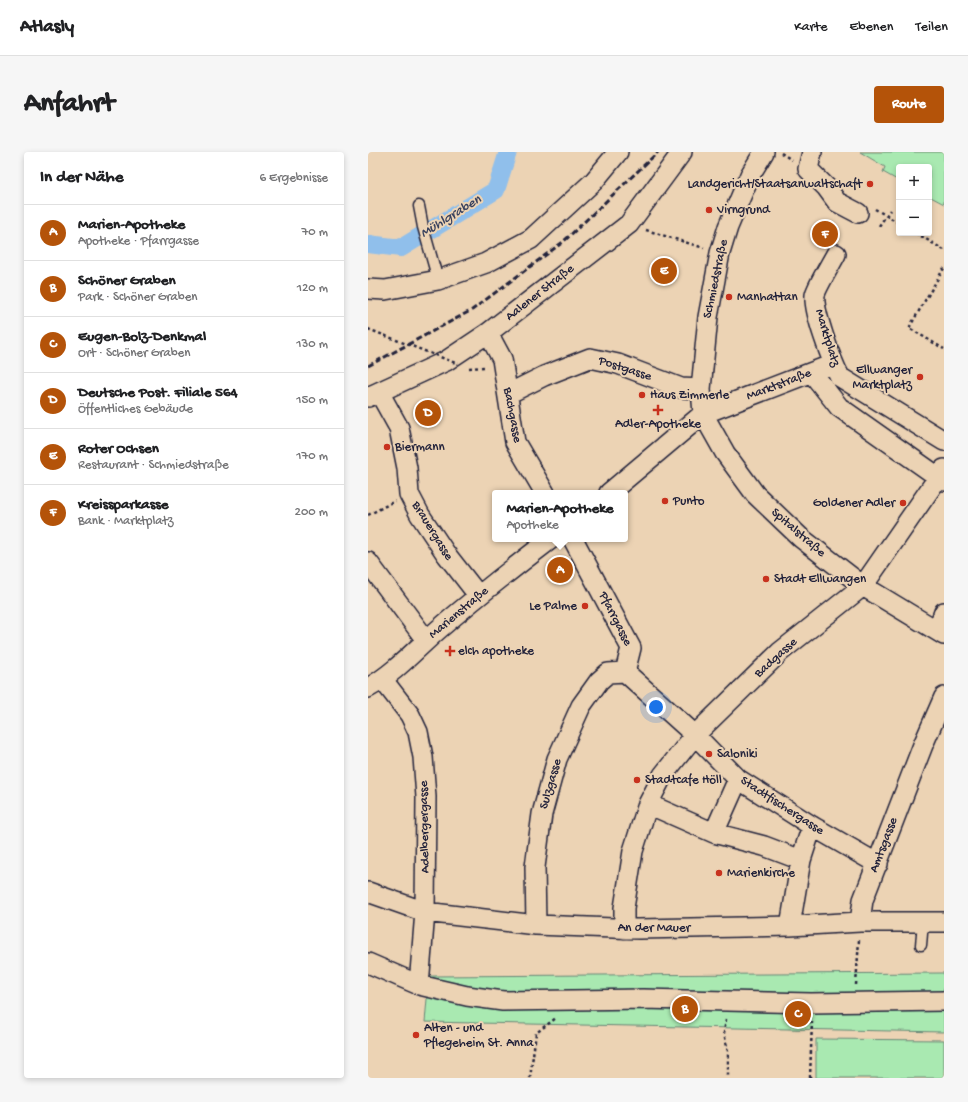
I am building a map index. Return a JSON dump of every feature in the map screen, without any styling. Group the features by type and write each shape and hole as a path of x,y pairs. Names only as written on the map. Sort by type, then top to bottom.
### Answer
{"street":[{"path":"368,289 385,290 438,280 486,263 531,239 594,181 618,152"},
{"name":"Aalener Straße","path":"373,395 446,361 488,333 629,224 682,152"},
{"name":"Schmiedstraße","path":"703,414 701,389 708,317 720,253 736,207 750,175 764,152"},
{"path":"812,152 808,169 826,187 836,202 858,213"},
{"name":"Marktplatz","path":"836,254 815,294 818,314 833,364 840,377 944,441"},
{"name":"Bachgasse","path":"488,333 502,359 515,442 540,485"},
{"name":"Postgasse","path":"508,394 544,376 590,358 618,364 682,388 701,389"},
{"name":"Marktstraße","path":"703,414 833,364"},
{"name":"Marktplatz","path":"812,373 839,407 942,476"},
{"name":"Brauergasse","path":"373,395 399,428 407,468 409,494 420,515 446,554 478,595"},
{"path":"613,490 703,414"},
{"name":"Spitalstraße","path":"703,414 726,453 755,494 801,538 863,586 941,633"},
{"name":"Badgasse","path":"695,735 780,652 863,586 942,476"},
{"name":"Marienstraße","path":"375,684 478,595 547,542"},
{"name":"Pfarrgasse","path":"574,542 631,648 625,672"},
{"path":"368,562 426,640"},
{"path":"941,633 944,612"},
{"path":"624,929 624,908 633,851 648,804 663,775 695,735 625,672"},
{"name":"Sulzgasse","path":"536,925 535,868 542,814 557,759 582,706 599,682 608,673 625,672"},
{"name":"Adelbergergasse","path":"375,684 410,715 418,732 423,757 426,797 425,912 419,985"},
{"name":"Amtsgasse","path":"860,922 863,900 923,745 944,697"},
{"name":"Stadtfischergasse","path":"695,735 738,779 812,826 879,861"},
{"path":"714,834 738,779"},
{"path":"648,804 714,834 764,846 801,860"},
{"path":"790,926 801,860 812,826"},
{"name":"An der Mauer","path":"368,892 425,912 536,925 624,929 790,926 860,922 944,922"},
{"path":"368,963 419,985 467,996 503,1001 643,999 811,1003 855,1001 944,1001"}],"lane":[{"path":"419,206 423,228 438,280"},
{"path":"922,945 923,922"}],"path":[{"path":"879,226 890,210"},
{"path":"629,224 720,253"},
{"path":"921,236 944,250"},
{"path":"944,268 909,328 944,349"},
{"path":"368,329 458,364"},
{"path":"466,368 487,366"},
{"path":"368,515 409,494"},
{"path":"855,1001 860,922"},
{"path":"728,1001 724,1033 728,1052 728,1078"},
{"path":"810,1078 812,1022 811,1003"},
{"path":"530,1078 536,1033 556,1018"}],"green space":[{"path":"860,152 944,152 944,204 932,198 932,164 896,164 896,179 883,172 885,167"},
{"path":"944,973 944,1032 425,1022 429,976"},
{"path":"816,1039 944,1040 944,1078 816,1078"}],"waterway":[{"name":"Mühlgraben","path":"368,244 401,248 496,190 508,152"}],"railway":[{"path":"368,366 472,310 563,242 658,152"}],"place":[{"name":"Landgericht/Staatsanwaltschaft","path":"870,184"},
{"name":"Virngrund","path":"709,210"},
{"name":"Kreissparkasse","path":"825,234"},
{"name":"Roter Ochsen","path":"664,271"},
{"name":"Manhattan","path":"729,297"},
{"name":"Ellwanger Marktplatz","path":"920,377"},
{"name":"Haus Zimmerle","path":"642,395"},
{"name":"Adler-Apotheke","path":"658,410"},
{"name":"Deutsche Post. Filiale 564","path":"428,413"},
{"name":"Biermann","path":"387,447"},
{"name":"Punto","path":"665,501"},
{"name":"Goldener Adler","path":"903,503"},
{"name":"Marien-Apotheke","path":"560,570"},
{"name":"Stadt Ellwangen","path":"766,579"},
{"name":"Le Palme","path":"585,606"},
{"name":"elch apotheke","path":"450,651"},
{"name":"Saloniki","path":"709,754"},
{"name":"Stadtcafe Höll","path":"637,780"},
{"name":"Marienkirche","path":"719,873"},
{"name":"Schöner Graben","path":"685,1009"},
{"name":"Eugen-Bolz-Denkmal","path":"798,1014"},
{"name":"Alten - und Pflegeheim St. Anna","path":"416,1035"}]}
